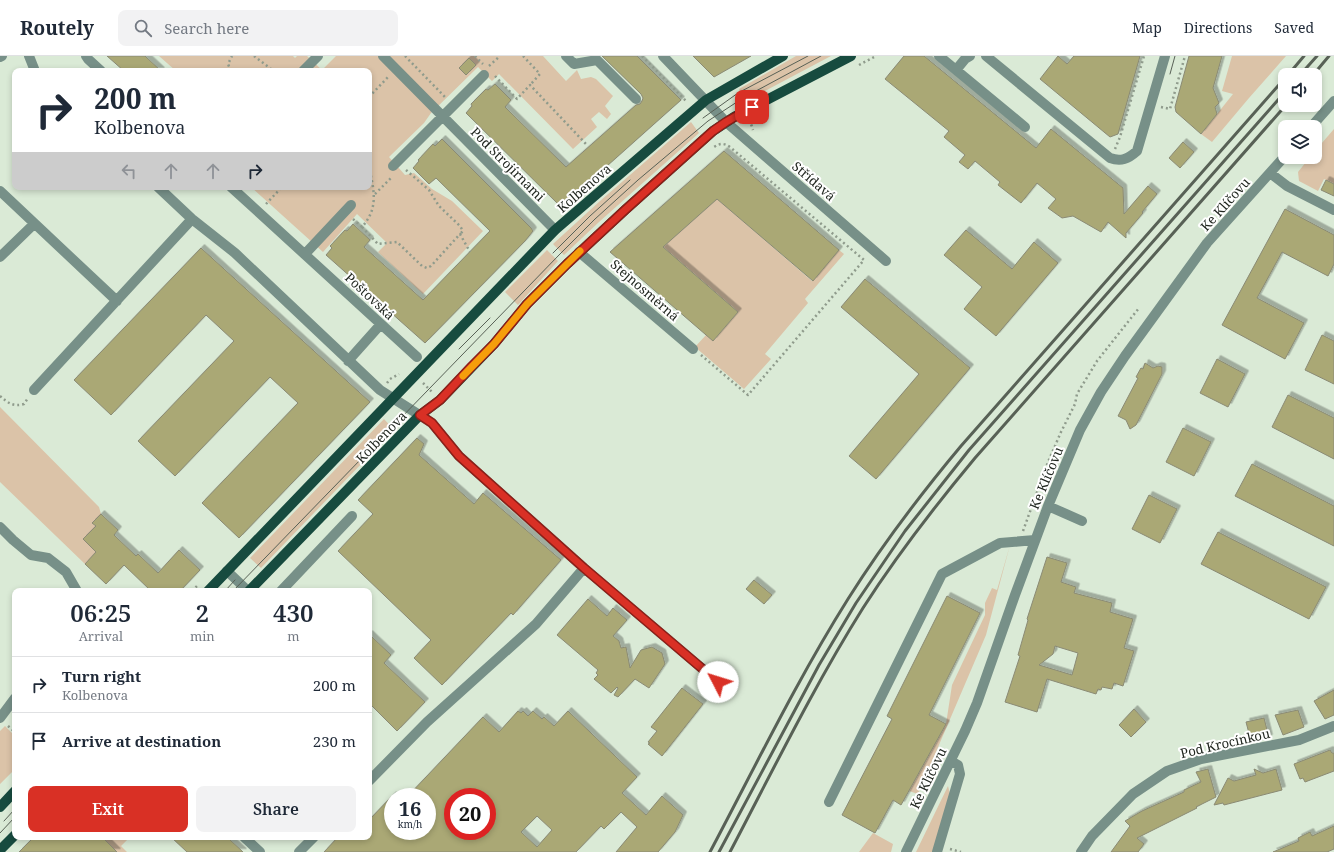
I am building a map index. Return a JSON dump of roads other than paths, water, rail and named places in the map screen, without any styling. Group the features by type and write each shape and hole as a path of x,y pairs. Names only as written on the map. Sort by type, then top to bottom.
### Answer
{"main road":[{"name":"Kolbenova","path":"211,588 555,230 706,100 782,56"},
{"name":"Kolbenova","path":"251,588 420,415 440,400 494,344 527,304 579,252 684,156 726,122 851,56"},
{"path":"0,807 12,794"},
{"path":"0,850 12,838"}],"street":[{"path":"29,56 34,68"},
{"path":"86,56 98,68"},
{"path":"306,68 318,56"},
{"name":"Pod Strojírnami","path":"383,56 555,230"},
{"path":"566,56 574,64 597,60 636,98"},
{"name":"Střídavá","path":"662,56 726,122 886,261"},
{"path":"939,56 1025,127"},
{"path":"956,70 965,59 970,56"},
{"path":"986,56 1110,158 1124,160 1131,157 1137,151 1165,56"},
{"path":"395,170 442,116 488,74"},
{"path":"1317,120 1334,101"},
{"name":"Ke Klíčovu","path":"906,852 951,761 977,703 1035,540 1080,430 1105,386 1125,356 1207,243 1278,164"},
{"path":"1270,173 1287,186 1334,210"},
{"path":"161,190 192,219 235,253 380,390 432,423 459,456 584,568 718,682"},
{"name":"Poštovská","path":"234,190 417,357"},
{"path":"0,191 117,301"},
{"path":"305,254 348,208"},
{"path":"34,390 192,219"},
{"path":"0,257 34,224"},
{"name":"Stejnosměrná","path":"579,252 693,348"},
{"path":"348,361 381,324"},
{"path":"1048,506 1082,521"},
{"path":"284,588 352,516"},
{"path":"0,527 31,555 48,558 66,572 75,588"},
{"path":"829,802 942,574 1000,544 1035,540"},
{"path":"372,778 426,722 536,624 584,568"},
{"path":"227,571 245,588"},
{"path":"0,718 12,702"},
{"name":"Pod Krocínkou","path":"1081,852 1092,836 1133,794 1167,771 1201,759 1299,740 1334,726"},
{"path":"937,852 960,774 958,765 951,761"},
{"path":"247,840 260,852"},
{"path":"299,852 311,840"}],"tram line":[{"path":"703,118 738,93 808,56"},
{"path":"236,588 595,219 638,180 708,121 743,98 821,56"},
{"path":"1170,74 1175,56"},
{"path":"553,253 590,216 630,180"},
{"path":"459,349 490,318"},
{"path":"228,588 235,580"},
{"path":"4,821 12,812"},
{"path":"0,833 12,820"}],"railway":[{"path":"1294,68 1304,56"},
{"path":"1306,68 1317,56"},
{"path":"1319,68 1329,56"},
{"path":"710,852 811,661 848,599 874,559 902,521 961,446 1278,86"},
{"path":"719,852 819,665 856,603 905,531 969,450 1278,100"},
{"path":"730,852 794,728 845,638 876,588 917,531 975,458 1280,112"}]}
